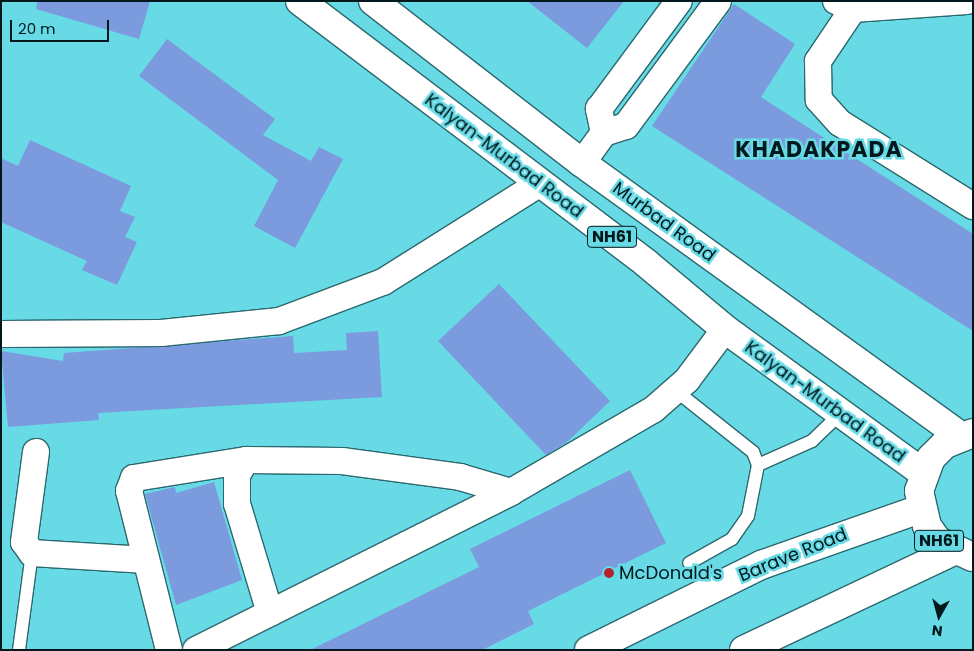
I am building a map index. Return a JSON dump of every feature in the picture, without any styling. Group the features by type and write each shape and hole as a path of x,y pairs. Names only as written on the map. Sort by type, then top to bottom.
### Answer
{"main road":[{"name":"Kalyan-Murbad Road","path":"300,1 540,183 725,328 922,474"},
{"name":"Murbad Road","path":"372,1 582,163 966,435"},
{"name":"NH61","path":"963,554 927,526 920,509 922,474 944,445 966,435"},
{"name":"Barave Road","path":"589,650 762,565 920,509"},
{"path":"744,650 963,554"}],"street":[{"path":"604,133 599,109 679,1"},
{"path":"582,163 604,133 626,126 718,1"},
{"path":"967,1 845,5 818,61 818,100 840,123 973,206"},
{"path":"1,334 161,333 279,321 382,282 540,183"},
{"path":"196,650 511,492 654,409 675,390 725,328"},
{"path":"36,452 24,542 32,553 146,560"},
{"path":"169,650 129,491 134,478 246,460 342,461 460,477 511,492"},
{"path":"246,460 238,474 238,504 270,613"}],"lane":[{"path":"675,390 753,452 758,465 748,516 732,538 689,563"},
{"path":"758,465 812,440 840,414"},
{"path":"19,650 32,553"}],"building":[{"path":"37,1 150,1 139,39 36,9"},
{"path":"527,1 624,1 587,48"},
{"path":"734,4 795,44 761,97 973,234 973,331 652,126"},
{"path":"167,39 275,119 263,135 311,161 319,147 343,159 295,248 254,226 278,180 139,76"},
{"path":"30,140 131,186 120,211 135,217 125,237 137,242 117,285 82,270 87,261 1,222 1,158 18,166"},
{"path":"499,284 610,401 567,442 546,455 438,341"},
{"path":"378,331 382,397 98,413 99,420 8,427 1,351 63,361 64,353 293,336 294,353 347,350 346,333"},
{"path":"630,470 666,543 528,611 534,624 482,650 310,650 479,567 470,549"},
{"path":"214,482 242,580 176,605 145,494 175,487 176,493"}],"place":[{"name":"McDonald's","path":"609,573"}],"district":[{"name":"KHADAKPADA","path":"819,150"}]}
